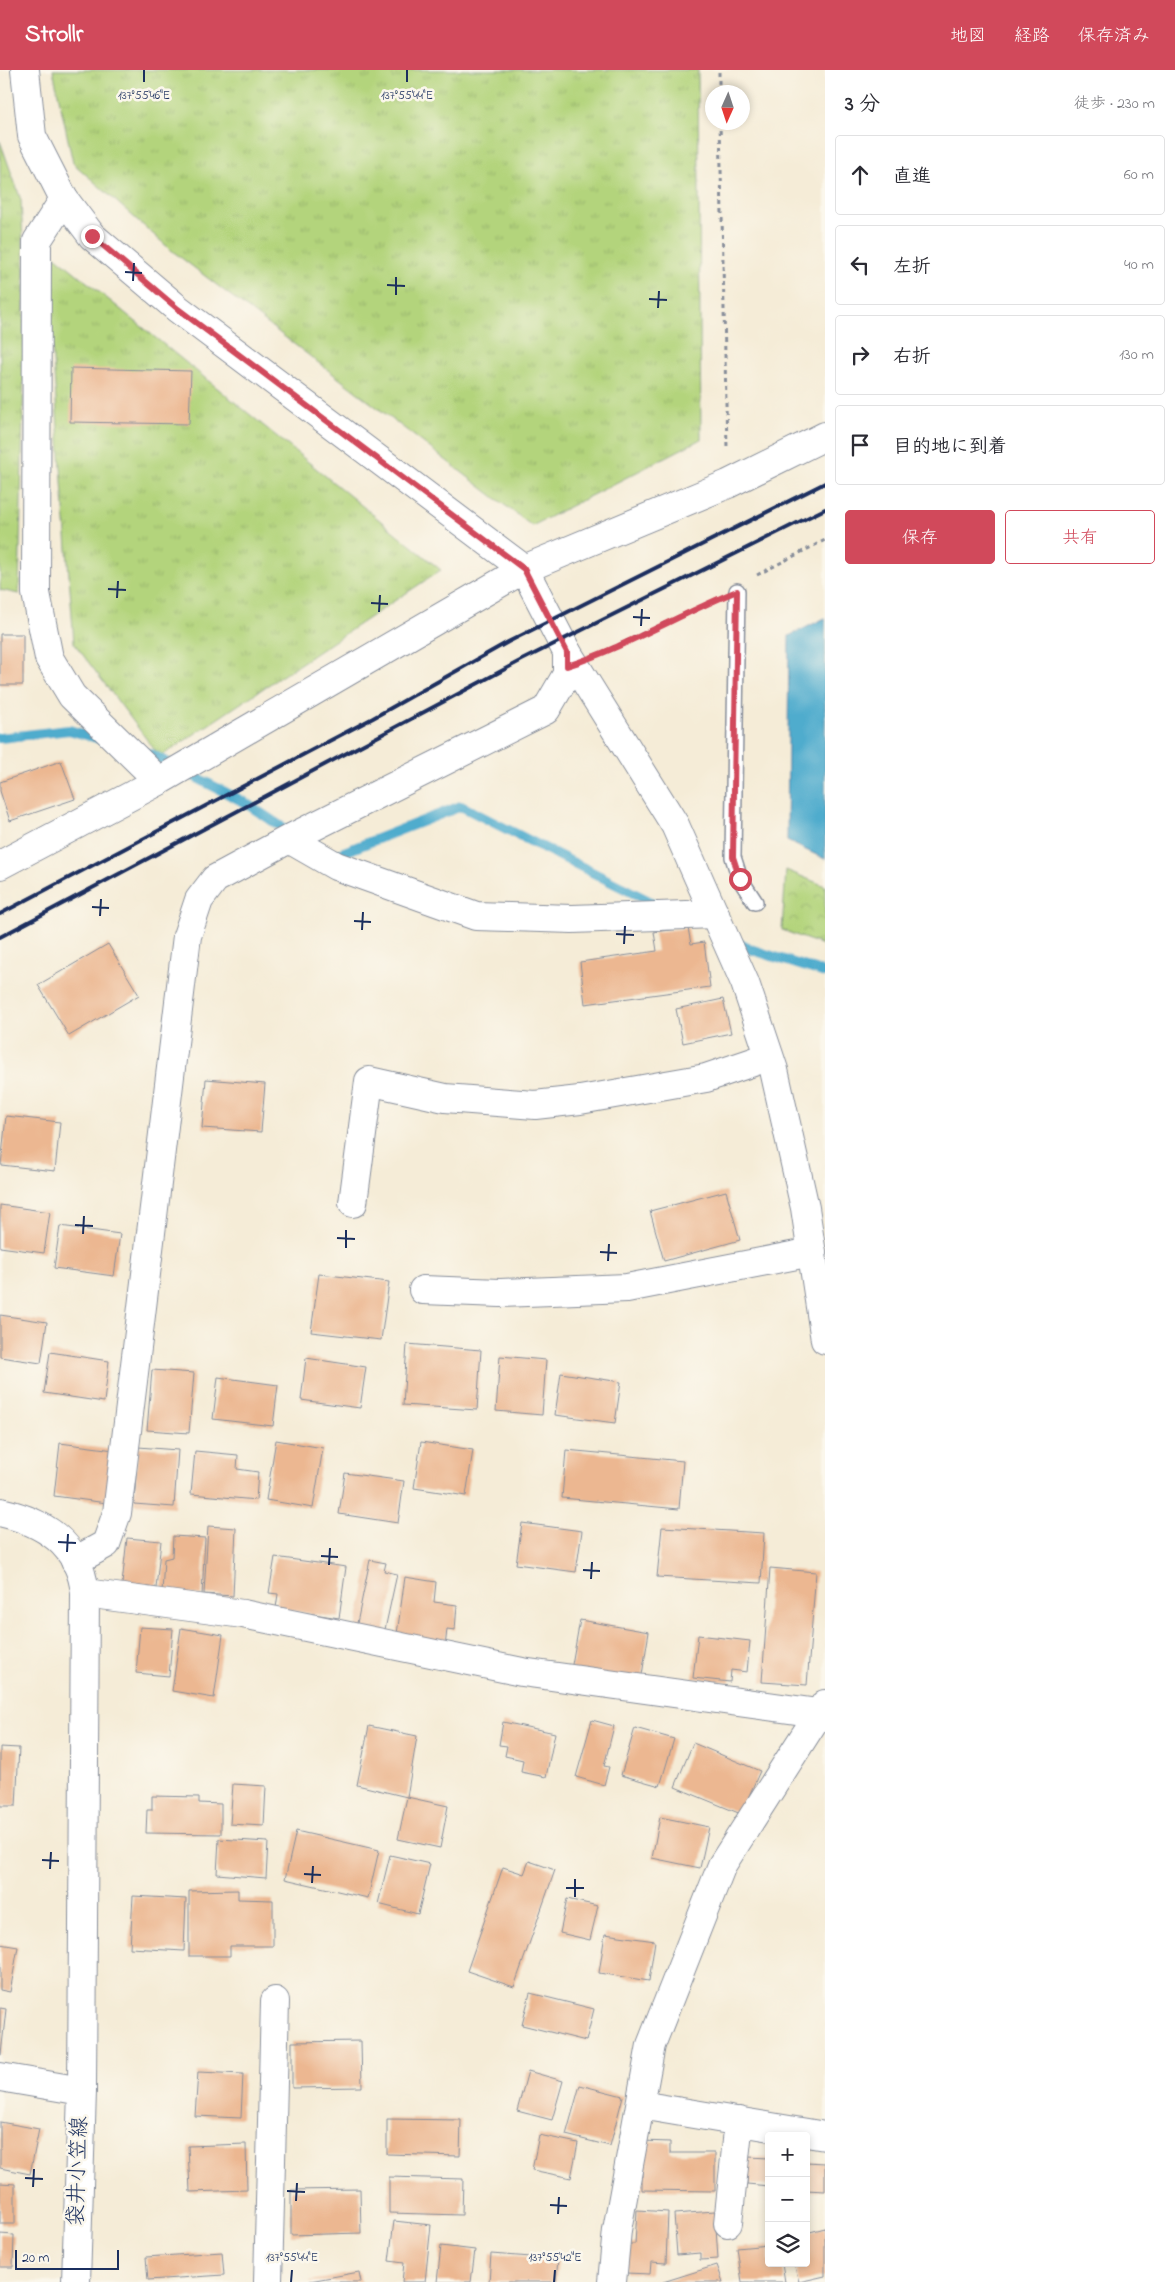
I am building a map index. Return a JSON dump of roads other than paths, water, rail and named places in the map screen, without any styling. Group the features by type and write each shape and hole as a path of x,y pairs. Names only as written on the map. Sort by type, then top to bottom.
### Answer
{"street":[{"path":"25,70 32,136 64,199 92,236 178,309 524,569 567,659 675,825 745,983 768,1057 774,1070 801,1190 825,1340"},
{"path":"64,199 37,241 36,593 49,658 72,696 159,781"},
{"path":"0,865 159,781 524,569 728,484 825,436"},
{"path":"75,1561 106,1544 117,1513 187,936 198,900 215,879 289,838 546,710 567,674 567,659"},
{"path":"289,838 336,866 476,916 572,919 715,914"},
{"path":"353,1202 369,1081 445,1098 535,1105 580,1100 706,1078 768,1057"},
{"path":"423,1290 500,1293 627,1288 812,1252"},
{"name":"袋井小笠線","path":"0,1512 43,1526 67,1545 83,1575 85,1593 82,2091 76,2282"},
{"path":"85,1593 244,1614 522,1672 823,1711 722,1865 651,2045 617,2230 612,2282"},
{"path":"268,2282 275,2001"},
{"path":"0,2077 82,2091"},
{"path":"640,2105 825,2136"},
{"path":"728,2223 738,2121"}],"lane":[{"path":"737,591 733,857 740,879 755,902"}],"water":[{"path":"825,618 825,859 787,841 789,636"}],"waterway":[{"path":"0,738 69,730 107,741"},
{"path":"140,751 153,755 244,802 294,835"},
{"path":"329,858 461,806 663,908"},
{"path":"733,941 750,949 825,973"}],"railway":[{"path":"0,914 373,718 508,642 825,483"},
{"path":"0,937 522,660 825,509"}]}
